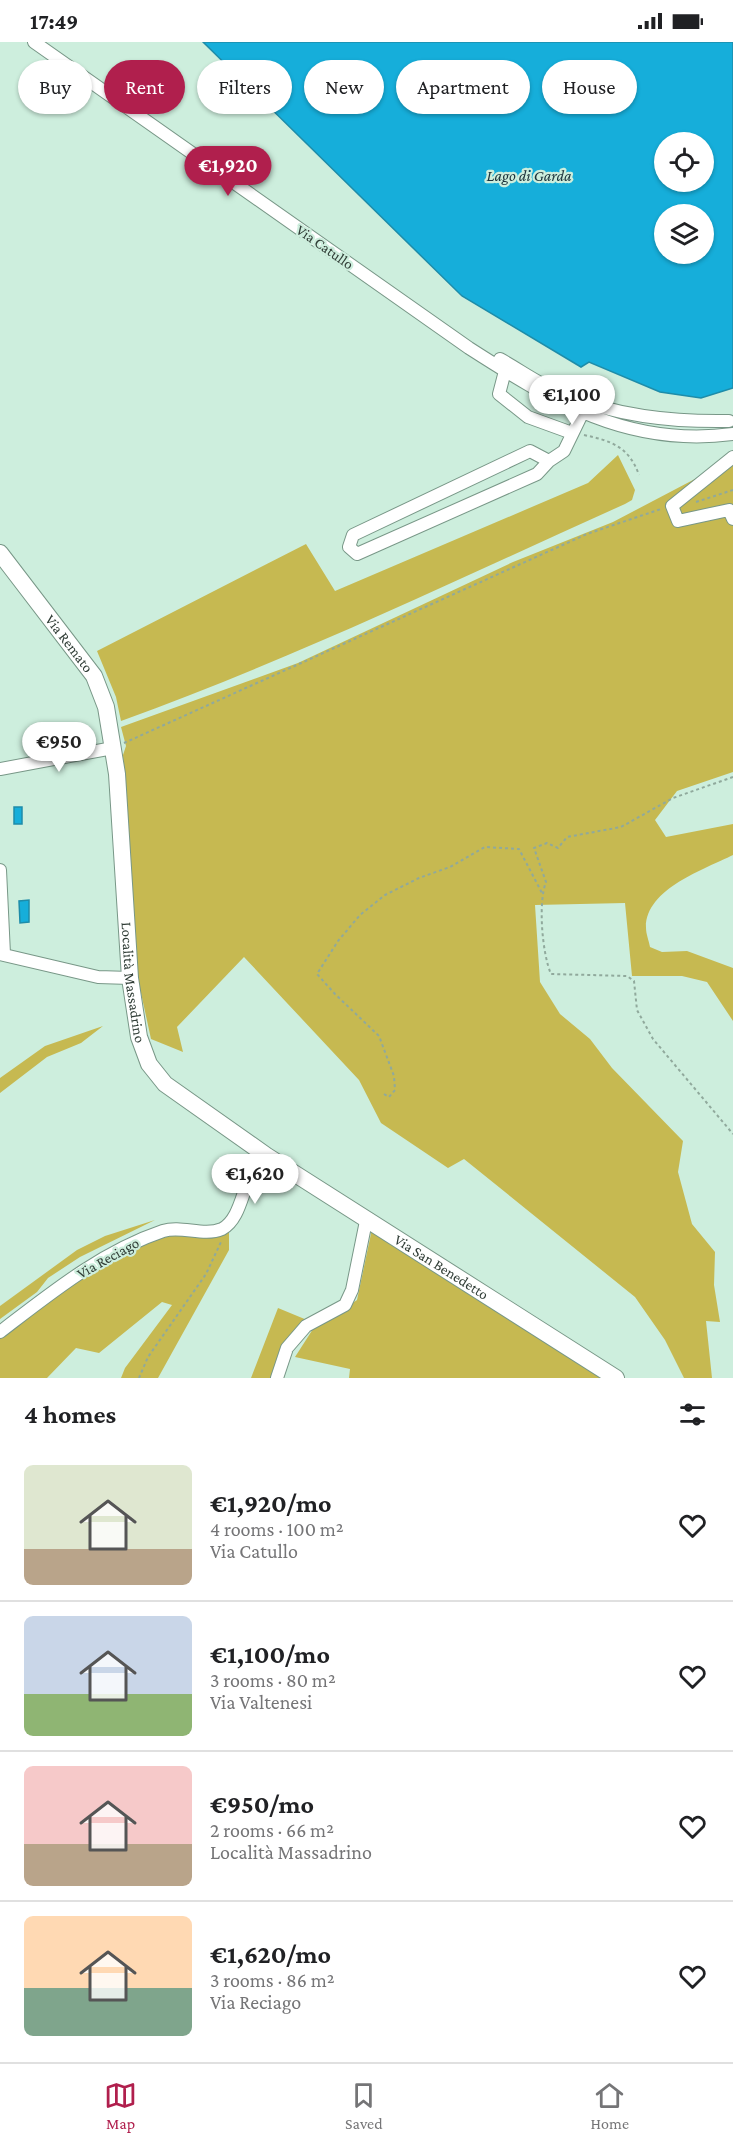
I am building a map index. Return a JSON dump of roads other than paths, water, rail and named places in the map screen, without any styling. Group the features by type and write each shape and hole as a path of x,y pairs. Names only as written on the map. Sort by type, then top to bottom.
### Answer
{"main road":[{"name":"Via Remato","path":"0,553 93,676 106,707 113,748"},
{"name":"Località Massadrino","path":"113,748 130,978 139,1038 149,1064 165,1084 265,1158"},
{"name":"Via San Benedetto","path":"265,1158 616,1378"}],"street":[{"name":"Via Catullo","path":"34,42 438,327 488,356"},
{"path":"454,329 505,371 542,395 582,414 638,431 658,434 733,434"},
{"path":"488,356 560,393 621,412 679,422 729,421"},
{"path":"505,371 500,394 528,417 572,433"},
{"path":"549,461 530,451 353,535 349,548 357,554 537,474 549,461 564,451 582,414"},
{"path":"733,457 672,506 678,521 729,510 733,519"},
{"path":"0,769 113,748"},
{"path":"0,870 2,954 98,977 130,978"},
{"name":"Via Reciago","path":"0,1332 72,1277 134,1241 174,1228 205,1232 222,1228 234,1217 251,1176 265,1158"},
{"path":"277,1378 287,1348 306,1326 345,1305 352,1290 367,1223"}],"water":[{"name":"Lago di Garda","path":"203,42 733,42 733,388 701,398 660,392 589,362 581,367 462,296 276,114 292,114 292,60 221,60"},
{"path":"14,807 22,807 22,824 14,824"},
{"path":"29,900 29,922 20,923 19,901"}]}
